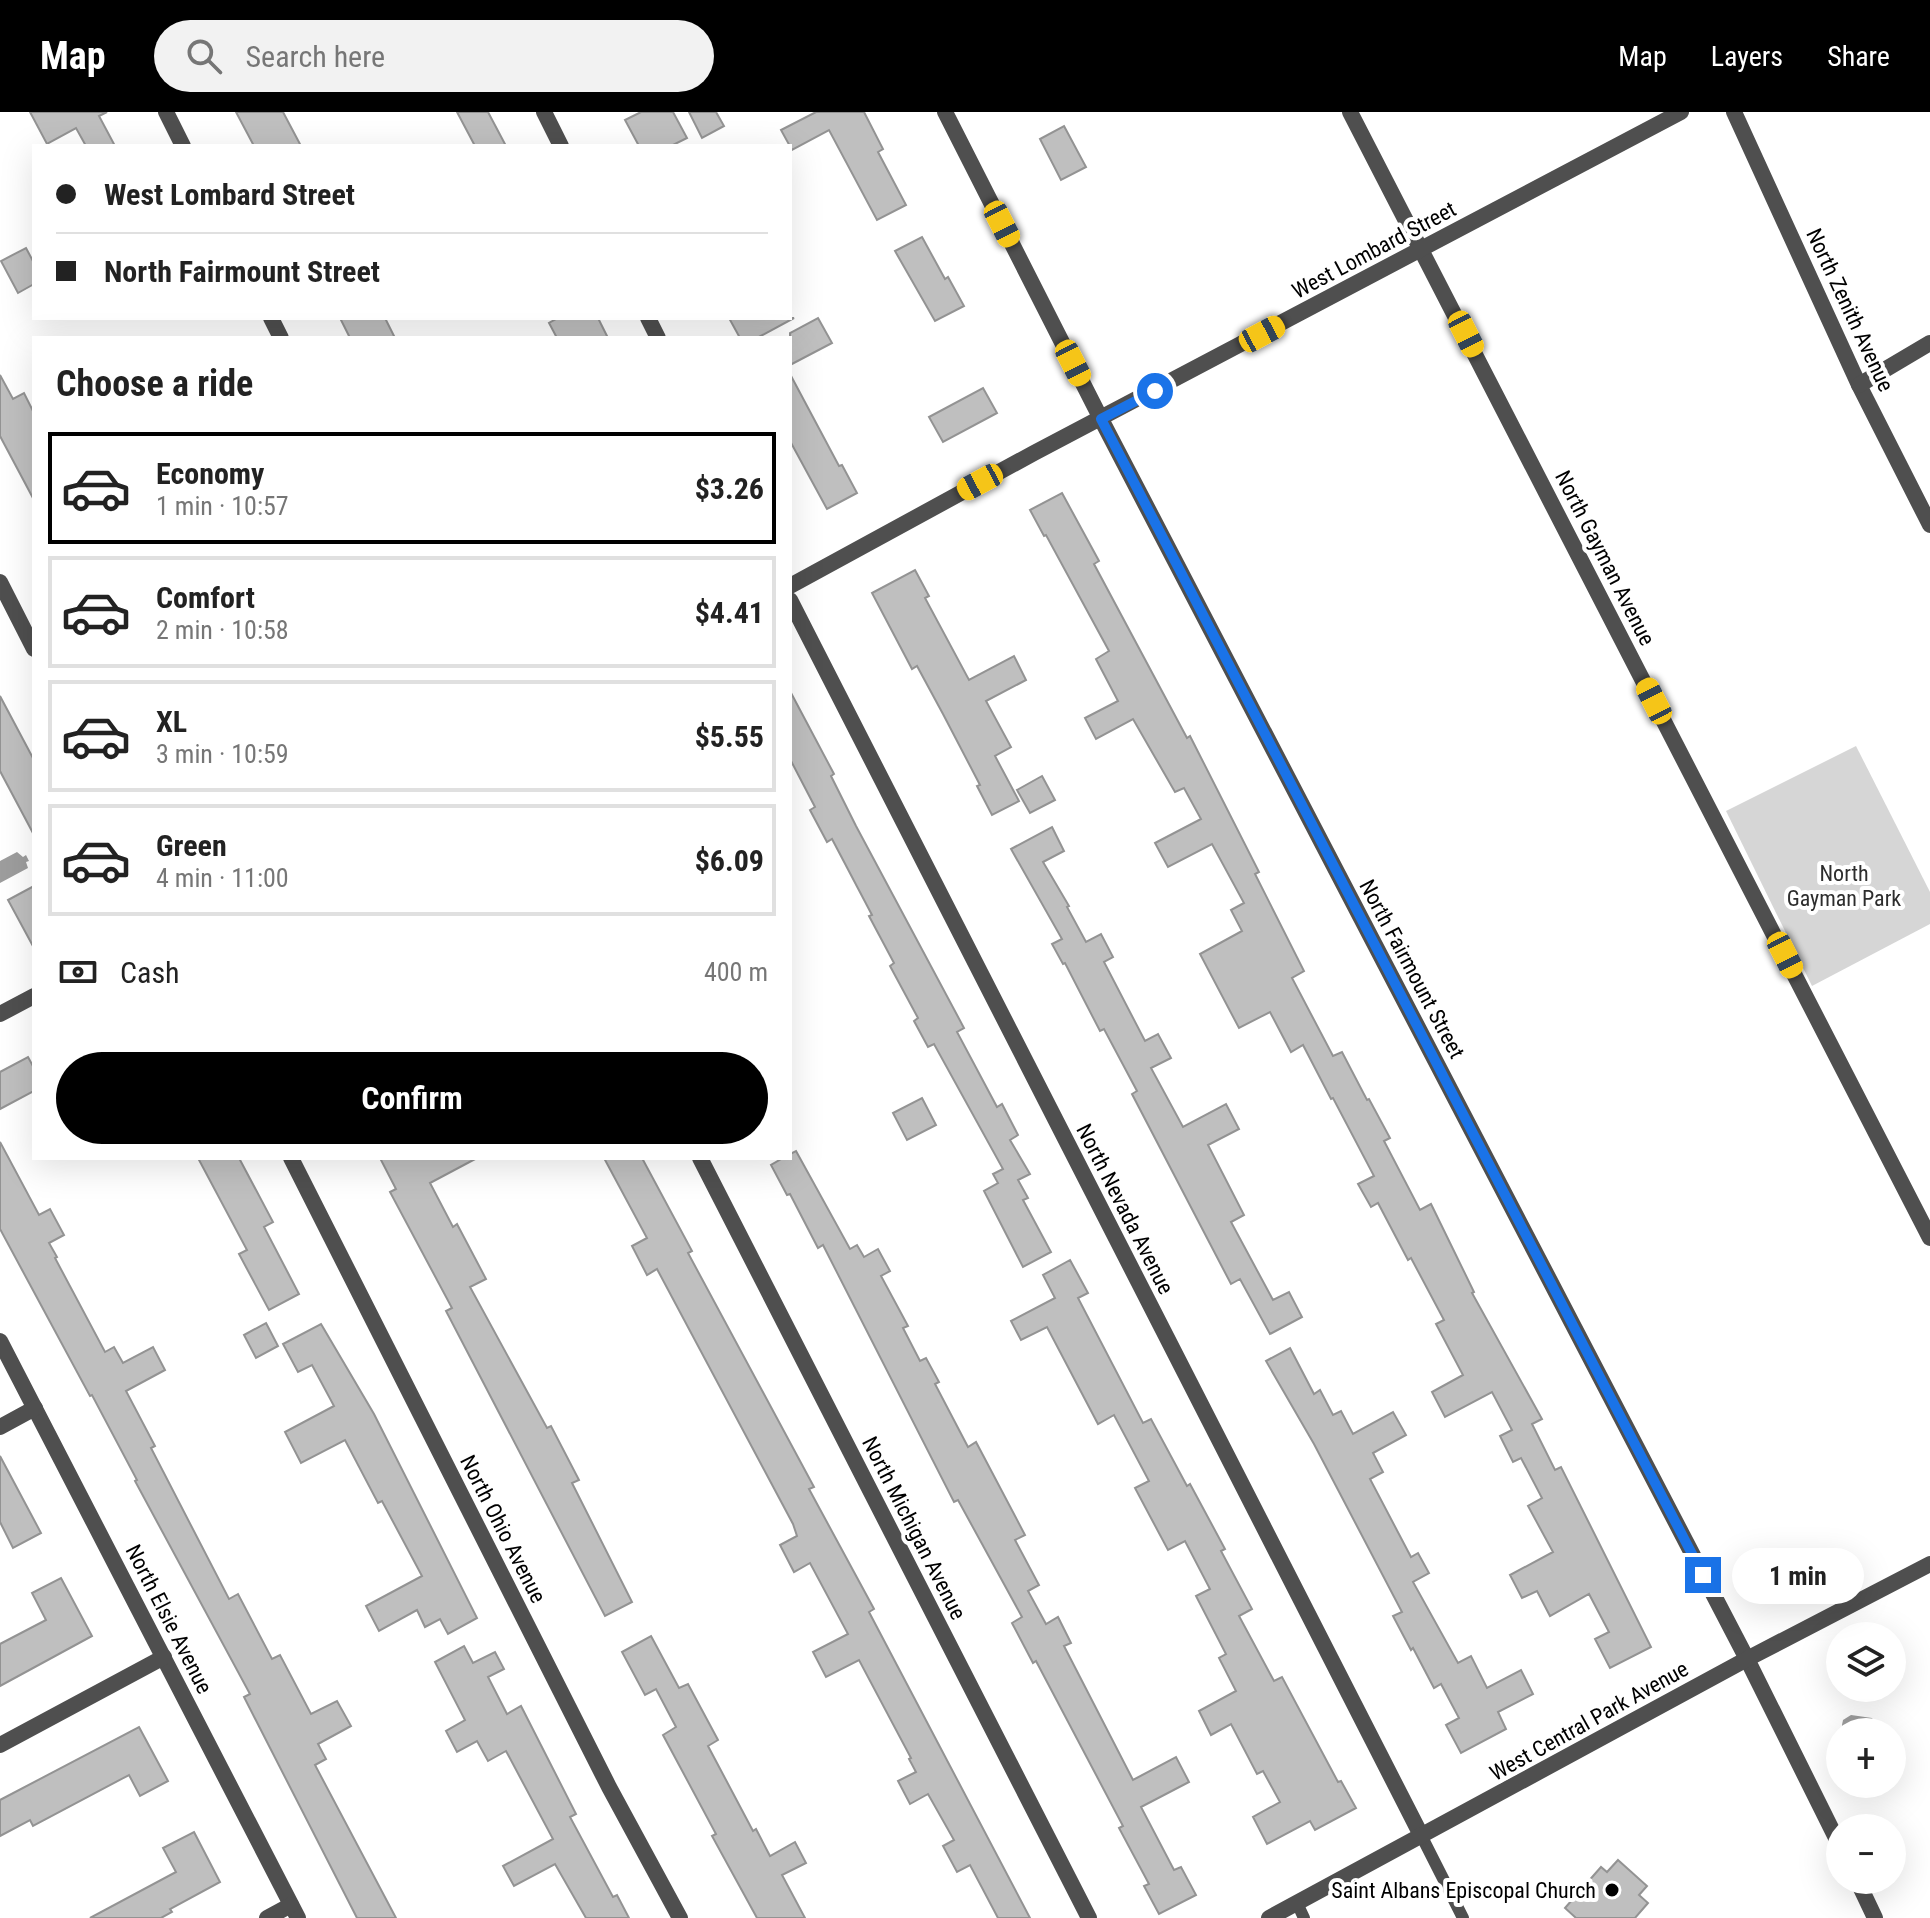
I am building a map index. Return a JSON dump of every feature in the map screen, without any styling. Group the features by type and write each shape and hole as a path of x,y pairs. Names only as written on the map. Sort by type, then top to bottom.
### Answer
{"street":[{"path":"166,112 182,144"},
{"path":"544,112 560,144"},
{"name":"North Fairmount Street","path":"945,112 1101,419 1747,1659 1826,1818"},
{"name":"North Gayman Avenue","path":"1350,112 1930,1238"},
{"name":"West Lombard Street","path":"792,585 1681,112"},
{"name":"North Zenith Avenue","path":"1734,112 1859,385 1930,525"},
{"path":"1859,385 1930,343"},
{"path":"0,582 32,645"},
{"name":"North Nevada Avenue","path":"792,604 1422,1837"},
{"path":"0,1014 32,997"},
{"name":"North Ohio Avenue","path":"292,1160 602,1773 680,1918"},
{"name":"North Michigan Avenue","path":"701,1160 1089,1918"},
{"name":"North Elsie Avenue","path":"0,1341 295,1912"},
{"path":"0,1427 35,1408"},
{"name":"West Central Park Avenue","path":"1269,1918 1301,1911 1422,1837 1747,1659 1930,1564"},
{"path":"0,1745 164,1657"},
{"path":"1864,1894 1875,1918"},
{"path":"267,1918 295,1912"}],"lane":[{"path":"1422,1837 1463,1918"}],"green space":[{"name":"North Gayman Park","path":"1856,746 1930,892 1930,924 1812,986 1726,811"}],"shaded area":[{"path":"17,852 23,857 26,855 28,868 0,883 0,861"}],"building":[{"path":"30,112 107,112 99,116 114,144 85,144 76,128 47,144"},
{"path":"236,112 283,112 300,144 253,144"},
{"path":"457,112 488,112 505,144 474,144"},
{"path":"641,112 673,112 687,138 675,144 638,144 625,120"},
{"path":"689,112 716,112 724,126 702,138"},
{"path":"816,112 864,112 883,149 878,152 906,205 877,220 829,130 792,150 792,144 789,144 781,130"},
{"path":"1064,126 1086,167 1061,180 1040,139"},
{"path":"922,237 964,306 935,321 895,251"},
{"path":"26,248 32,259 32,285 18,293 1,261"},
{"path":"818,318 832,343 792,364 790,333"},
{"path":"341,320 386,320 394,336 349,336"},
{"path":"554,320 599,320 607,336 556,336 549,323"},
{"path":"730,320 790,320 761,336 739,336"},
{"path":"0,375 13,399 24,393 32,409 32,496 0,436"},
{"path":"792,378 839,466 842,465 857,493 827,509 792,445"},
{"path":"983,388 997,413 943,442 929,417"},
{"path":"1062,493 1099,561 1094,564 1187,738 1190,736 1259,872 1255,874 1304,971 1292,978 1333,1056 1342,1052 1369,1099 1390,1138 1384,1141 1420,1210 1431,1204 1472,1293 1542,1419 1532,1424 1555,1470 1561,1467 1651,1647 1610,1668 1595,1639 1609,1632 1589,1594 1550,1616 1537,1591 1522,1598 1510,1575 1553,1552 1528,1506 1542,1498 1521,1458 1513,1462 1500,1436 1512,1430 1492,1392 1445,1417 1432,1392 1463,1375 1436,1324 1444,1320 1378,1203 1371,1207 1358,1184 1374,1176 1303,1045 1291,1052 1270,1012 1239,1028 1200,954 1242,931 1231,910 1244,903 1212,844 1168,867 1155,843 1201,819 1184,788 1175,792 1133,719 1096,739 1085,718 1118,701 1096,659 1109,651 1030,510"},
{"path":"915,570 929,596 925,598 969,680 1014,656 1026,680 986,701 1011,747 995,756 1019,801 992,815 943,714 917,666 912,669 872,593"},
{"path":"792,695 834,774 831,776 856,826 964,1028 957,1032 997,1107 1002,1104 1018,1135 1010,1140 1030,1174 1018,1180 1028,1198 1023,1200 1051,1252 1023,1267 984,1191 998,1183 993,1174 1003,1169 934,1044 928,1047 914,1021 918,1018 890,966 894,963 869,916 872,915 832,839 827,842 810,810 815,807 792,763"},
{"path":"0,696 32,756 32,831 0,771"},
{"path":"1042,776 1055,800 1030,813 1017,790"},
{"path":"1052,827 1064,851 1043,862 1086,942 1101,934 1113,957 1104,962 1145,1041 1158,1034 1171,1058 1151,1068 1183,1127 1226,1104 1239,1129 1208,1145 1244,1215 1231,1222 1273,1300 1289,1292 1302,1317 1270,1334 1240,1279 1231,1284 1132,1094 1137,1091 1104,1029 1100,1031 1052,944 1062,939 1011,849"},
{"path":"32,887 32,944 8,900"},
{"path":"28,1057 32,1064 32,1092 0,1109 0,1072"},
{"path":"922,1098 936,1125 907,1140 893,1113"},
{"path":"0,1142 39,1215 50,1209 64,1235 49,1243 105,1352 114,1347 123,1363 153,1347 165,1370 126,1391 155,1446 151,1448 229,1599 238,1594 272,1659 280,1655 311,1714 337,1701 351,1726 318,1744 326,1759 315,1765 396,1918 357,1918 244,1697 250,1694 92,1395 0,1229"},
{"path":"796,1151 850,1249 857,1245 864,1257 878,1249 890,1271 881,1276 908,1326 903,1328 920,1361 926,1358 939,1382 935,1384 968,1447 976,1442 1025,1535 1015,1540 1039,1585 1028,1591 1046,1624 1058,1617 1071,1643 1064,1646 1133,1780 1176,1757 1189,1782 1141,1807 1174,1870 1181,1867 1196,1895 1159,1914 1144,1886 1149,1884 1119,1828 1123,1826 1036,1661 1033,1663 1012,1623 1022,1617 958,1500 954,1502 823,1245 818,1248 771,1165 780,1160 792,1160 792,1153"},
{"path":"199,1160 240,1160 273,1222 264,1227 299,1294 269,1310 239,1254 247,1250"},
{"path":"381,1160 473,1160 430,1183 453,1227 457,1224 486,1279 470,1287 579,1480 572,1483 632,1602 605,1616 446,1311 452,1308 390,1192 396,1189"},
{"path":"605,1160 643,1160 692,1251 688,1253 814,1487 809,1489 874,1609 869,1612 1030,1918 998,1918 970,1865 957,1872 943,1846 954,1840 928,1794 910,1804 898,1781 916,1772 859,1660 826,1677 813,1652 848,1634 810,1563 794,1572 780,1545 797,1536 793,1524 657,1269 647,1275 632,1246 647,1238"},
{"path":"1070,1260 1088,1293 1078,1298 1143,1423 1151,1419 1225,1549 1221,1551 1252,1609 1239,1616 1274,1681 1282,1677 1338,1782 1341,1781 1356,1808 1315,1830 1310,1821 1267,1844 1253,1817 1280,1802 1263,1771 1257,1774 1231,1724 1211,1735 1199,1711 1236,1691 1219,1658 1226,1654 1196,1596 1210,1589 1185,1541 1168,1550 1135,1488 1149,1481 1114,1415 1098,1424 1047,1327 1021,1340 1011,1321 1055,1298 1043,1275"},
{"path":"266,1323 278,1346 256,1358 244,1335"},
{"path":"321,1324 374,1414 477,1618 448,1634 440,1619 425,1627 417,1610 379,1631 366,1606 422,1576 345,1440 301,1463 285,1432 334,1406 312,1365 298,1372 283,1344"},
{"path":"1290,1348 1314,1394 1320,1390 1333,1415 1341,1411 1353,1434 1393,1412 1406,1435 1373,1453 1383,1472 1370,1479 1411,1557 1418,1553 1429,1573 1413,1582 1458,1663 1471,1656 1487,1688 1521,1670 1533,1694 1498,1712 1506,1729 1461,1753 1446,1725 1459,1718 1441,1684 1434,1688 1413,1648 1411,1650 1393,1616 1402,1612 1314,1444 1266,1361"},
{"path":"0,1456 41,1533 13,1548 0,1522"},
{"path":"61,1578 92,1636 0,1686 0,1644 46,1620 32,1593"},
{"path":"651,1636 679,1688 688,1684 718,1740 708,1746 753,1831 756,1829 770,1856 795,1842 806,1863 782,1875 805,1918 757,1918 712,1836 716,1834 663,1735 676,1727 656,1689 645,1695 622,1652"},
{"path":"464,1646 473,1663 495,1652 504,1669 488,1677 507,1714 521,1706 576,1814 570,1817 613,1897 617,1895 629,1918 586,1918 555,1864 514,1886 503,1866 553,1839 506,1751 488,1761 477,1741 457,1752 446,1731 465,1720 435,1662"},
{"path":"139,1727 168,1781 140,1796 129,1775 33,1826 30,1820 0,1836 0,1800"},
{"path":"194,1832 220,1882 170,1909 172,1912 161,1918 90,1918 176,1872 163,1848"},
{"name":"Saint Albans Episcopal Church","path":"1618,1860 1647,1886 1639,1895 1648,1903 1635,1918 1576,1918 1565,1908 1601,1867 1607,1872"}],"place":[{"name":"Saint Albans Episcopal Church","path":"1612,1890"}],"route":[{"path":"1155,391 1101,419 1703,1575"}]}
